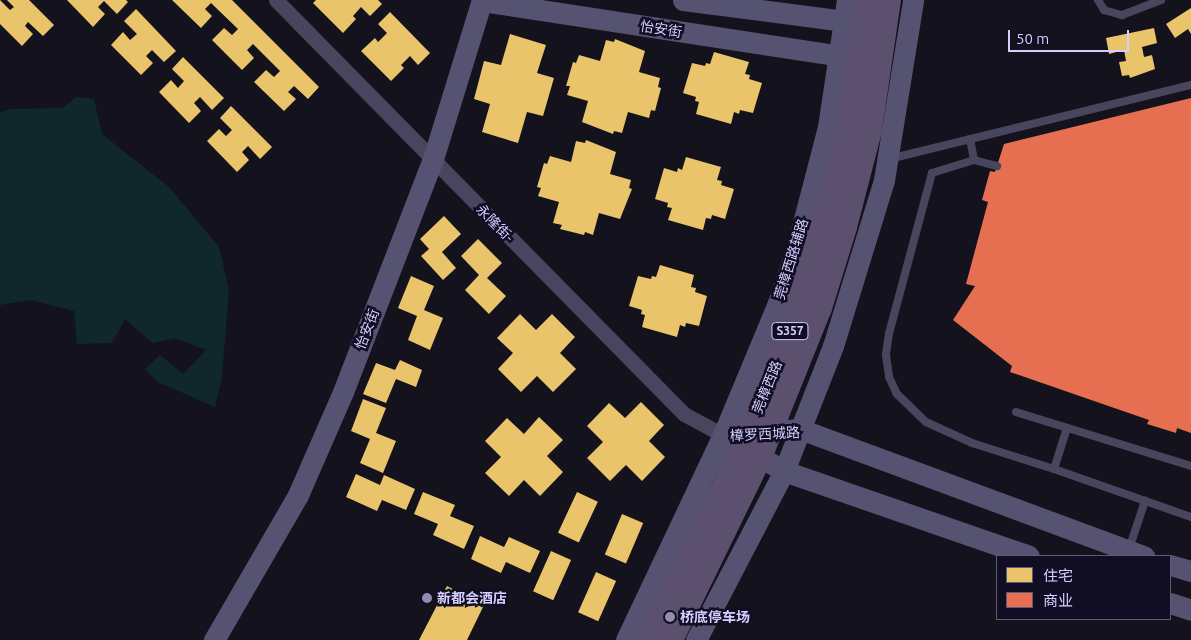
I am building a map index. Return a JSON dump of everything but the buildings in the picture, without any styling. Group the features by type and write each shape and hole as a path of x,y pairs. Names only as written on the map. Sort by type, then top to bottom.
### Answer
{"main road":[{"path":"684,0 846,10"},
{"name":"莞樟西路","path":"646,640 725,485 790,330 837,172 852,104 866,0"},
{"name":"莞樟西路","path":"671,640 758,462 820,308 845,227 870,130 888,0"},
{"path":"696,640 784,471 833,346 868,237 888,159 913,0"},
{"name":"怡安街","path":"214,640 298,495 343,392 433,160 482,1 841,56"},
{"name":"莞樟西路辅路","path":"626,640 754,366 797,246 828,126 841,56 846,10"},
{"name":"樟罗西城路","path":"723,435 800,429 1136,554"},
{"name":"樟罗西城路","path":"723,435 784,471 1026,555"},
{"path":"656,577 675,563 689,560 700,564 714,582 714,606"},
{"path":"1171,565 1191,571"},
{"path":"1171,603 1191,610"}],"street":[{"name":"永隆街-","path":"276,0 684,414 723,435"}],"lane":[{"path":"1098,0 1104,10 1122,15 1161,0"},
{"path":"888,159 1191,85"},
{"path":"970,139 974,160"},
{"path":"997,166 974,160 932,173 889,332 886,355 889,377 897,394 926,422 972,442 1191,517"},
{"path":"1016,412 1191,466"},
{"path":"1054,469 1067,428"},
{"path":"1136,554 1145,500"}],"green space":[{"path":"76,97 94,99 102,134 169,187 219,247 229,291 222,376 215,407 158,382 145,369 160,355 183,374 206,350 175,338 153,343 125,319 112,343 77,344 74,311 31,300 0,305 0,113 10,109 63,108"}],"place":[{"name":"新都会酒店","path":"427,598"},
{"name":"桥底停车场","path":"670,617"}]}
